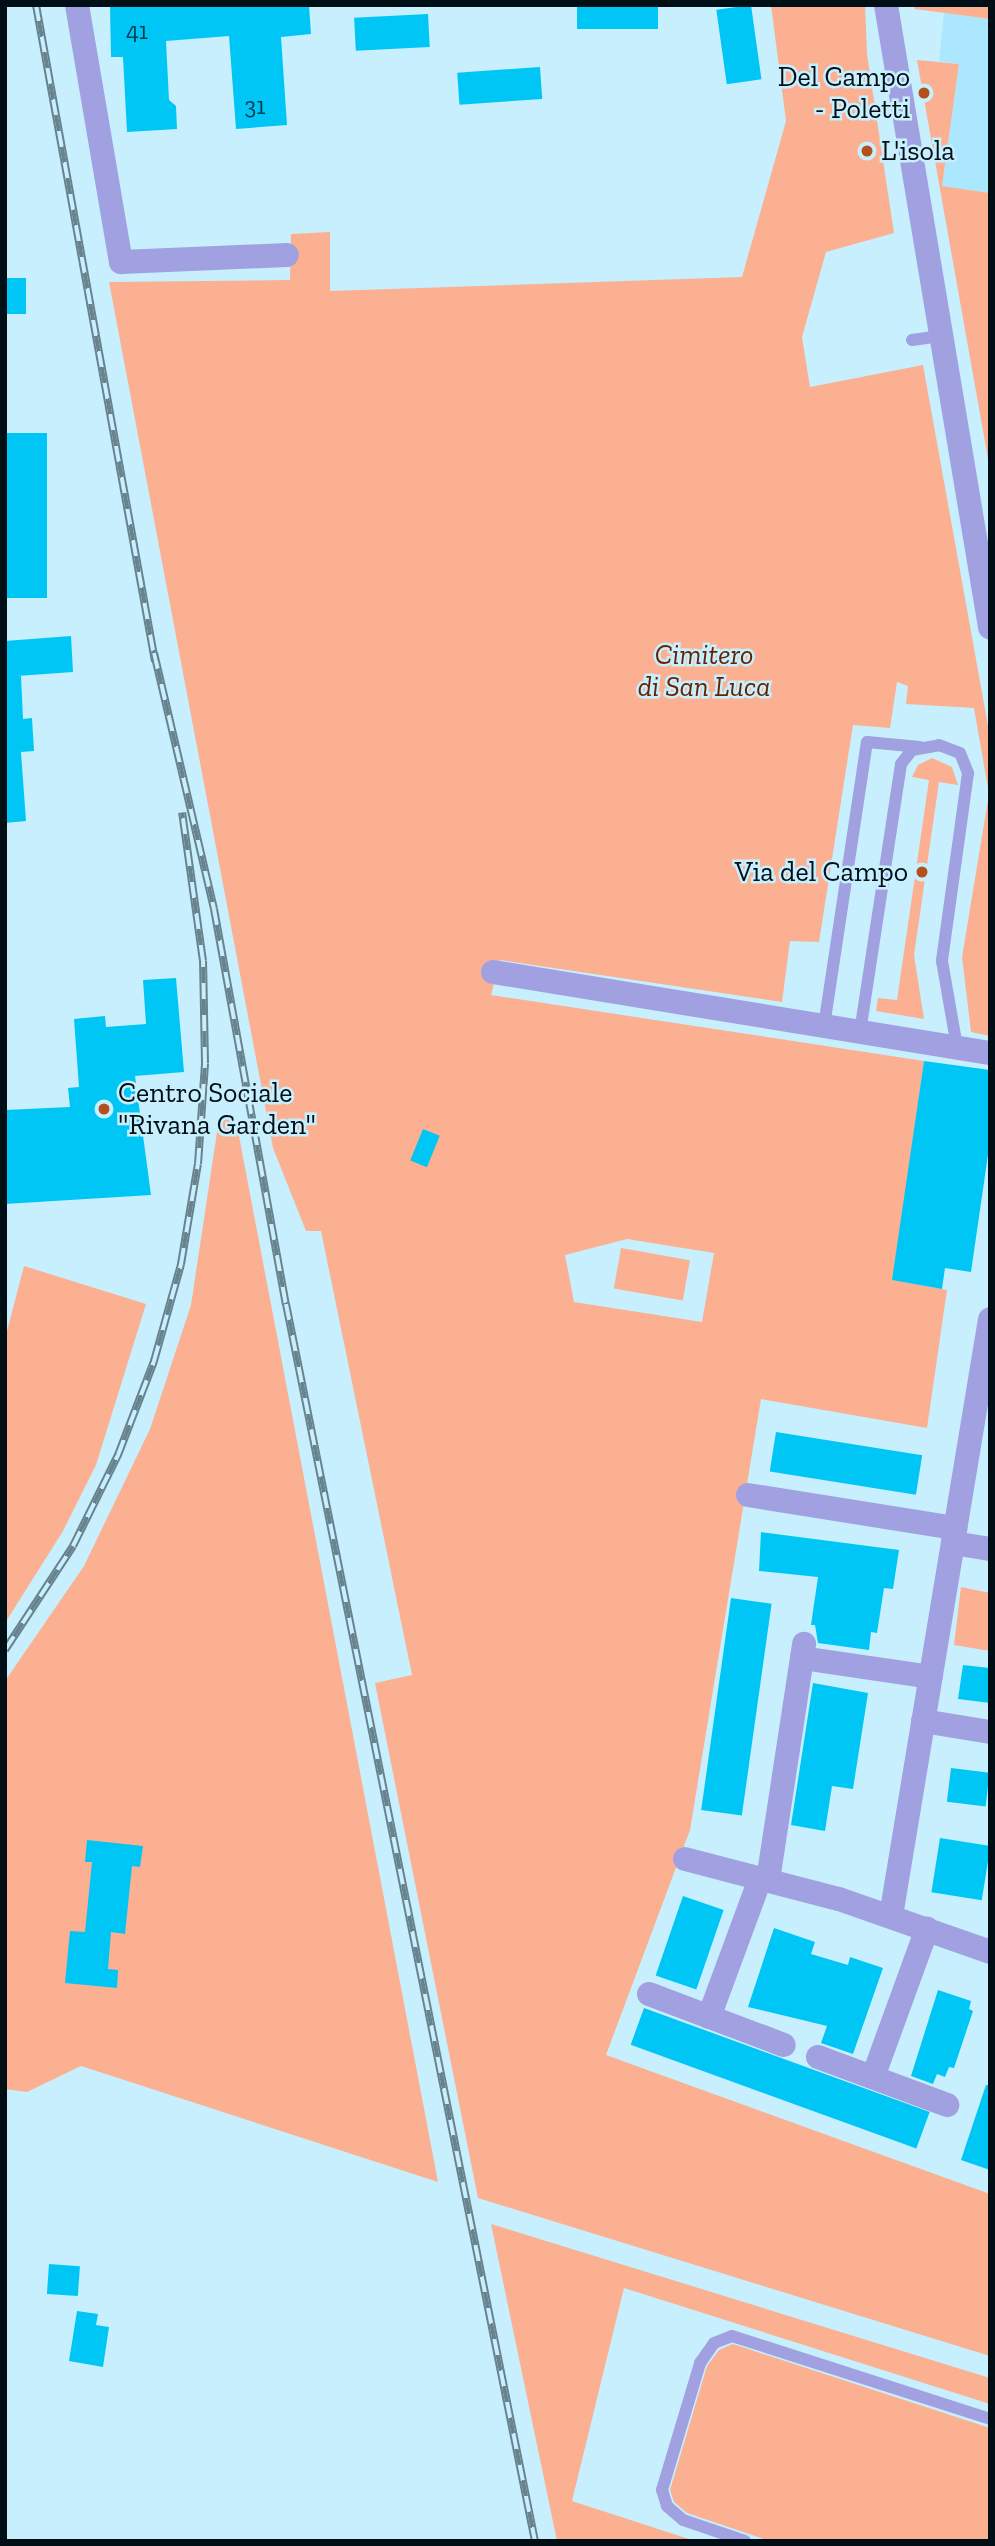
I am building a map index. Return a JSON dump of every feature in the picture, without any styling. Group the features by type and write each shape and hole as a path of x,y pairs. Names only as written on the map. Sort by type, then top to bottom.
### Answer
{"street":[{"path":"77,5 121,262 287,255"},
{"path":"886,5 939,336 990,627"},
{"path":"493,972 990,1053"},
{"path":"891,1916 990,1319"},
{"path":"748,1495 954,1535 990,1549"},
{"path":"709,2017 764,1880 803,1651 931,1678"},
{"path":"923,1721 990,1732"},
{"path":"685,1859 891,1916 989,1948"},
{"path":"873,2077 927,1929"},
{"path":"649,1994 784,2045"},
{"path":"818,2057 947,2105"}],"lane":[{"path":"912,340 939,336"},
{"path":"824,1026 867,742 920,747 939,745 960,753 968,773 942,961 957,1048"},
{"path":"860,1032 901,764 920,747"},
{"path":"745,2541 683,2520 667,2506 662,2490 700,2362 714,2343 732,2336 990,2419"}],"shaded area":[{"path":"944,13 990,19 990,193 942,186 959,64 939,61"}],"green space":[{"name":"Cimitero di San Luca","path":"771,5 865,5 867,54 894,233 826,252 802,337 810,387 923,365 990,737 990,1036 971,1032 962,957 989,794 974,708 906,704 908,686 897,682 890,728 853,725 819,942 790,941 782,1002 500,960 491,995 924,1061 893,1280 947,1290 927,1428 761,1399 690,1830 606,2055 990,2194 990,2356 478,2198 375,1683 412,1675 321,1231 306,1231 273,1148 109,282 290,280 291,234 330,232 330,291 742,277 786,121","holes":["627,1239 714,1253 702,1322 574,1302 565,1255"]},
{"path":"914,5 990,5 990,19 915,9"},
{"path":"917,60 959,64 942,186 990,193 990,470"},
{"path":"932,758 952,767 958,785 939,782 914,955 924,1019 876,1011 878,998 897,1000 929,780 912,777 918,765"},
{"path":"235,1115 438,2182 81,2066 27,2092 5,2089 5,1681 84,1566 150,1429 191,1305 219,1119"},
{"path":"621,1248 690,1260 683,1301 614,1288"},
{"path":"24,1266 146,1304 96,1465 63,1531 5,1623 5,1339"},
{"path":"961,1587 990,1593 990,1651 954,1645"},
{"path":"491,2224 990,2378 990,2404 624,2288 572,2501 695,2541 557,2541"},
{"path":"733,2344 990,2428 990,2541 770,2541 687,2513 674,2502 670,2490 707,2366 719,2350"}],"building":[{"path":"110,5 309,5 311,34 281,37 287,125 236,129 229,36 166,41 169,100 176,106 177,129 127,132 123,57 111,57"},
{"path":"577,5 658,5 658,29 577,29"},
{"path":"751,5 761,79 727,84 716,10"},
{"path":"428,14 430,47 356,51 354,18"},
{"path":"540,67 542,99 459,105 457,73"},
{"path":"5,278 26,278 26,314 5,314"},
{"path":"5,433 47,433 47,598 5,598"},
{"path":"71,636 73,672 17,676 21,676 23,719 32,718 34,751 21,752 26,821 5,823 5,641"},
{"path":"176,978 184,1072 135,1076 151,1195 5,1204 5,1110 70,1107 68,1088 79,1087 74,1019 105,1016 106,1027 146,1024 143,980"},
{"path":"924,1061 990,1070 990,1141 971,1272 945,1268 942,1289 892,1280"},
{"path":"423,1129 440,1136 427,1167 410,1161"},
{"path":"776,1432 922,1455 916,1495 770,1472"},
{"path":"761,1532 899,1550 893,1589 884,1588 877,1633 871,1632 869,1650 818,1643 815,1625 811,1625 818,1577 759,1571"},
{"path":"731,1598 772,1604 742,1816 701,1810"},
{"path":"963,1665 990,1668 990,1703 958,1699"},
{"path":"813,1683 868,1693 853,1789 832,1786 825,1831 791,1825"},
{"path":"951,1768 990,1773 986,1806 947,1802"},
{"path":"940,1838 990,1846 982,1900 931,1892"},
{"path":"87,1840 143,1846 140,1867 132,1866 125,1934 111,1932 108,1969 118,1970 117,1988 65,1983 70,1931 85,1932 92,1862 85,1862"},
{"path":"683,1896 724,1910 696,1989 656,1975"},
{"path":"774,1928 815,1942 811,1954 848,1965 850,1957 883,1968 853,2054 821,2043 827,2026 748,2007"},
{"path":"938,1990 971,2001 969,2009 973,2011 954,2068 949,2067 945,2077 937,2074 933,2084 911,2076"},
{"path":"644,2008 930,2112 916,2149 631,2045"},
{"path":"986,2085 990,2085 990,2170 961,2160"},
{"path":"49,2264 80,2266 78,2296 47,2294"},
{"path":"77,2311 98,2314 96,2325 109,2327 103,2367 69,2361"}],"railway":[{"path":"36,5 155,661"},
{"path":"154,653 214,909 286,1304 535,2541"},
{"path":"5,1650 73,1546 118,1455 154,1361 181,1264 198,1164 205,1063 203,961 182,812"}],"place":[{"name":"Del Campo - Poletti","path":"924,93"},
{"name":"L'isola","path":"867,151"},
{"name":"Via del Campo","path":"922,872"},
{"name":"Centro Sociale \"Rivana Garden\"","path":"104,1109"}]}
